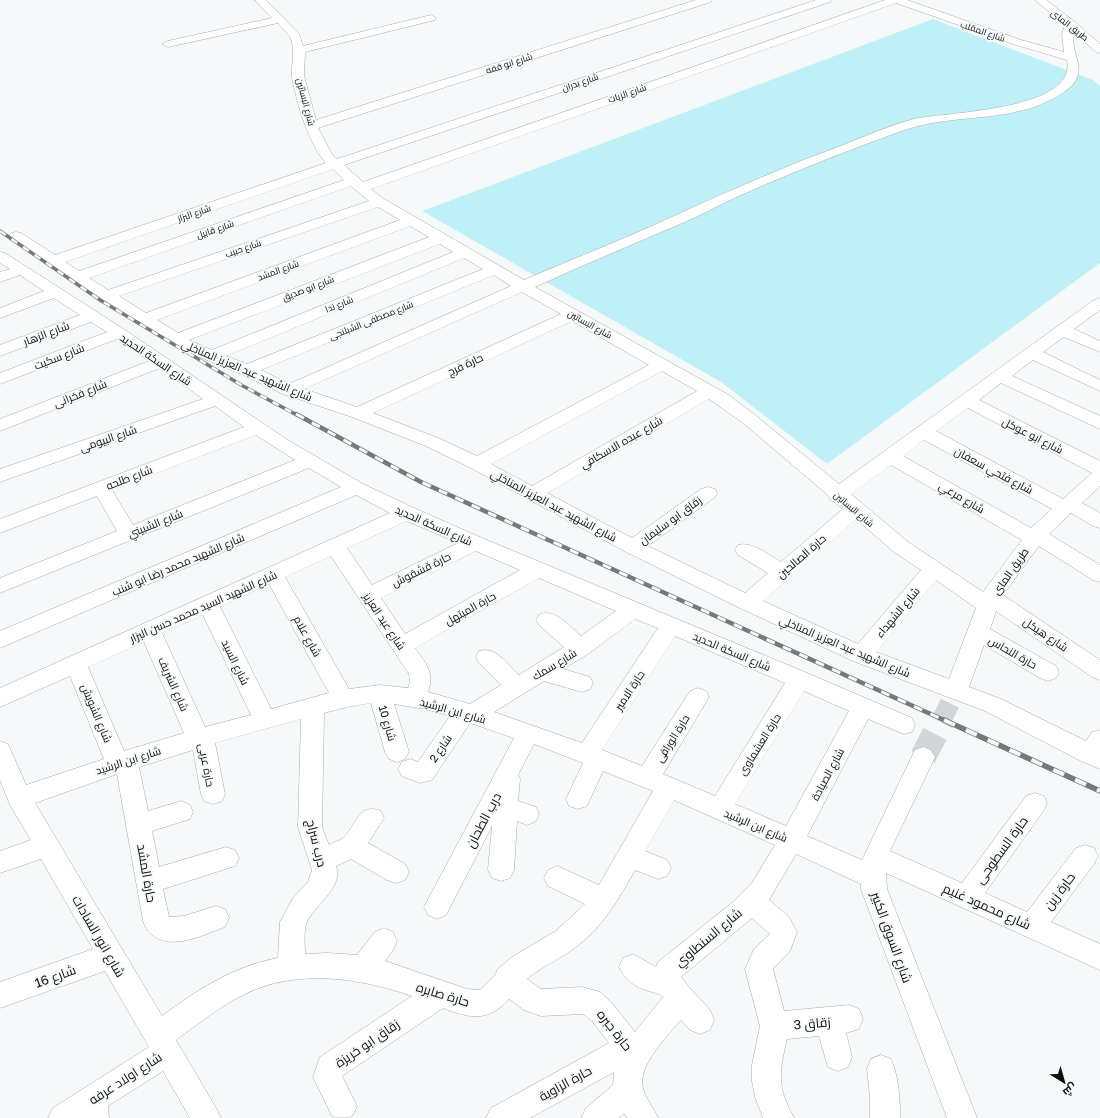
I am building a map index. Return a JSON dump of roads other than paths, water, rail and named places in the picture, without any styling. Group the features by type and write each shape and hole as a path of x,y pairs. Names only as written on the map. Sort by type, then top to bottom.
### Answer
{"street":[{"name":"شارع البساتين","path":"260,0 295,36 299,50 298,76 311,126 321,147 335,164 378,202 572,315 710,391 740,412 837,495 901,547 933,570 990,602"},
{"name":"شارع ابو قفه","path":"311,126 706,0"},
{"name":"شارع بدران","path":"335,164 826,0"},
{"name":"شارع المقلب","path":"896,0 1017,42 1072,58"},
{"name":"شارع الزيات","path":"357,184 896,0"},
{"name":"طريق الماى","path":"1040,0 1099,48"},
{"path":"299,50 431,18"},
{"path":"168,44 280,19"},
{"path":"289,390 745,188 892,130 926,120 991,114 1015,109 1035,102 1060,89 1071,80 1075,69 1066,38 1067,31 1071,24"},
{"name":"شارع البزاز","path":"53,261 335,164"},
{"name":"شارع قابيل","path":"77,277 357,184"},
{"name":"شارع حبيب","path":"108,295 378,202"},
{"name":"شارع المشد","path":"144,319 412,221"},
{"name":"شارع الشهيد عبد العزيز المناخلي","path":"16,236 77,277 191,348 247,370 289,390 432,442 477,464 633,547 747,603 861,655 1000,708 1096,750"},
{"name":"شارع ابو صديق","path":"176,339 440,238"},
{"name":"شارع ندا","path":"212,356 465,252"},
{"name":"شارع السكة الحديد","path":"0,256 119,333 258,428 356,488 407,513 475,543 634,609 904,725"},
{"path":"0,277 21,270"},
{"name":"شارع مصطفى الشبلنجى","path":"247,370 494,270"},
{"path":"0,313 55,292"},
{"path":"837,495 999,376 1098,306"},
{"name":"حارة فرج","path":"358,414 572,315"},
{"name":"شارع الزهار","path":"0,351 92,316"},
{"path":"1063,330 1100,347"},
{"name":"شارع سكيت","path":"0,379 119,333"},
{"path":"1031,353 1100,386"},
{"name":"شارع فخرانى","path":"0,425 161,362"},
{"path":"477,464 663,364"},
{"path":"999,376 1100,424"},
{"name":"شارع عبده الاسكافي","path":"532,494 710,391"},
{"name":"شارع البيومى","path":"0,476 216,400"},
{"name":"شارع ابو عوكل","path":"966,400 1100,469"},
{"name":"شارع طلحه","path":"0,526 258,428"},
{"name":"شارع فتحي سعفان","path":"923,432 1067,506 1100,521"},
{"name":"شارع مرعي","path":"890,456 1100,575"},
{"name":"شارع الشبيني","path":"0,586 310,461"},
{"name":"طريق الماى","path":"956,691 990,602 1034,537 1100,476"},
{"path":"101,488 129,534"},
{"name":"شارع الشهيد محمد رضا ابو شنب","path":"0,640 356,488"},
{"name":"زقاق ابو سليمان","path":"633,547 708,493"},
{"name":"حارة الصالحين","path":"747,603 855,509"},
{"name":"شارع الشهيد السيد محمد حسن البزار","path":"0,698 407,513"},
{"name":"حارة قشقوش","path":"368,596 475,543"},
{"name":"شارع عبد العزيز","path":"335,546 420,673 421,682 415,699"},
{"path":"745,550 782,572"},
{"name":"حارة المبتهل","path":"402,646 538,569"},
{"name":"شارع الشهداء","path":"861,655 933,570"},
{"name":"شارع علام","path":"273,574 343,699"},
{"name":"شارع هيكل","path":"990,602 1100,671"},
{"name":"شارع السيد","path":"208,604 264,720"},
{"name":"شارع سمك","path":"468,713 517,687 580,648 634,609"},
{"path":"547,620 580,648"},
{"name":"حارة الامير","path":"578,799 592,756 671,625"},
{"name":"شارع الشريف","path":"150,630 200,737"},
{"name":"حارة النحاس","path":"978,632 1048,672"},
{"path":"487,657 517,687"},
{"name":"شارع الشويش","path":"76,664 122,762"},
{"path":"541,671 582,683"},
{"name":"حارة العشماوى","path":"719,810 799,679"},
{"name":"شارع ابن الرشيد","path":"9,784 122,762 200,737 343,699 380,694 397,695 468,713 528,733 592,756 658,783 791,841 874,866"},
{"name":"شارع 10","path":"380,694 404,760"},
{"name":"حارة الوراقى","path":"658,783 698,697"},
{"name":"درب سراج","path":"291,968 293,922 302,906 317,890 323,880 325,870 310,827 313,707"},
{"name":"شارع الصيادة","path":"791,841 863,707"},
{"name":"شارع 2","path":"404,760 420,773 424,773 468,713"},
{"name":"درب الطحان","path":"437,907 528,733"},
{"name":"حارة عربى","path":"200,737 213,794"},
{"name":"شارع انور السادات","path":"0,751 9,784 206,1118"},
{"path":"874,866 923,758"},
{"name":"حارة المشد","path":"122,762 138,824 158,926 163,929 175,930 216,918"},
{"path":"501,870 516,810 509,769"},
{"name":"حارة صابره","path":"162,1044 220,992 243,982 291,968 328,966 363,969 467,1003 476,1004 485,1002 493,997 507,979 534,957 557,945 576,932 592,917 604,900 629,856 658,783"},
{"name":"حارة السطوحى","path":"968,897 1035,803"},
{"path":"138,824 181,812"},
{"path":"322,860 351,847 372,818"},
{"name":"شارع السنطاوي","path":"644,1118 634,1103 629,1090 627,1081 628,1072 632,1052 677,1002 666,974 668,970 752,901 761,891 791,841"},
{"path":"0,862 46,846"},
{"path":"351,847 396,872"},
{"path":"629,856 658,868"},
{"name":"حارة زين","path":"1032,926 1085,856"},
{"path":"149,882 226,858"},
{"name":"شارع محمود غنيم","path":"874,866 968,897 1100,957"},
{"name":"شارع السوق الكبير","path":"874,866 877,900 962,1118"},
{"path":"557,878 604,900"},
{"path":"752,901 780,926 784,932 782,939 761,960 759,966 774,1026 774,1035 767,1062 768,1090 773,1107 779,1118"},
{"path":"363,969 384,941"},
{"name":"شارع 16","path":"0,995 110,956"},
{"path":"633,967 648,978 673,989 700,1020"},
{"name":"حارة جبره","path":"507,979 529,999 540,1003 551,1004 581,1000 589,1002 602,1012 632,1052"},
{"name":"زقاق ابو خريزة","path":"342,1106 327,1078 330,1067 440,994"},
{"name":"زقاق 3","path":"774,1026 839,1020 838,1058"},
{"name":"شارع اولاد عرفه","path":"63,1118 94,1108 162,1044"},
{"name":"حارة الزاوية","path":"501,1118 632,1052"},
{"path":"881,1069 885,1097 885,1118"},
{"path":"596,1118 629,1090"}],"tunnel":[{"path":"941,721 956,691"},
{"path":"923,757 942,720"}],"railway":[{"path":"0,231 100,300 243,386 297,415"},
{"path":"296,414 421,482 946,721"},
{"path":"944,720 1100,791"}]}
